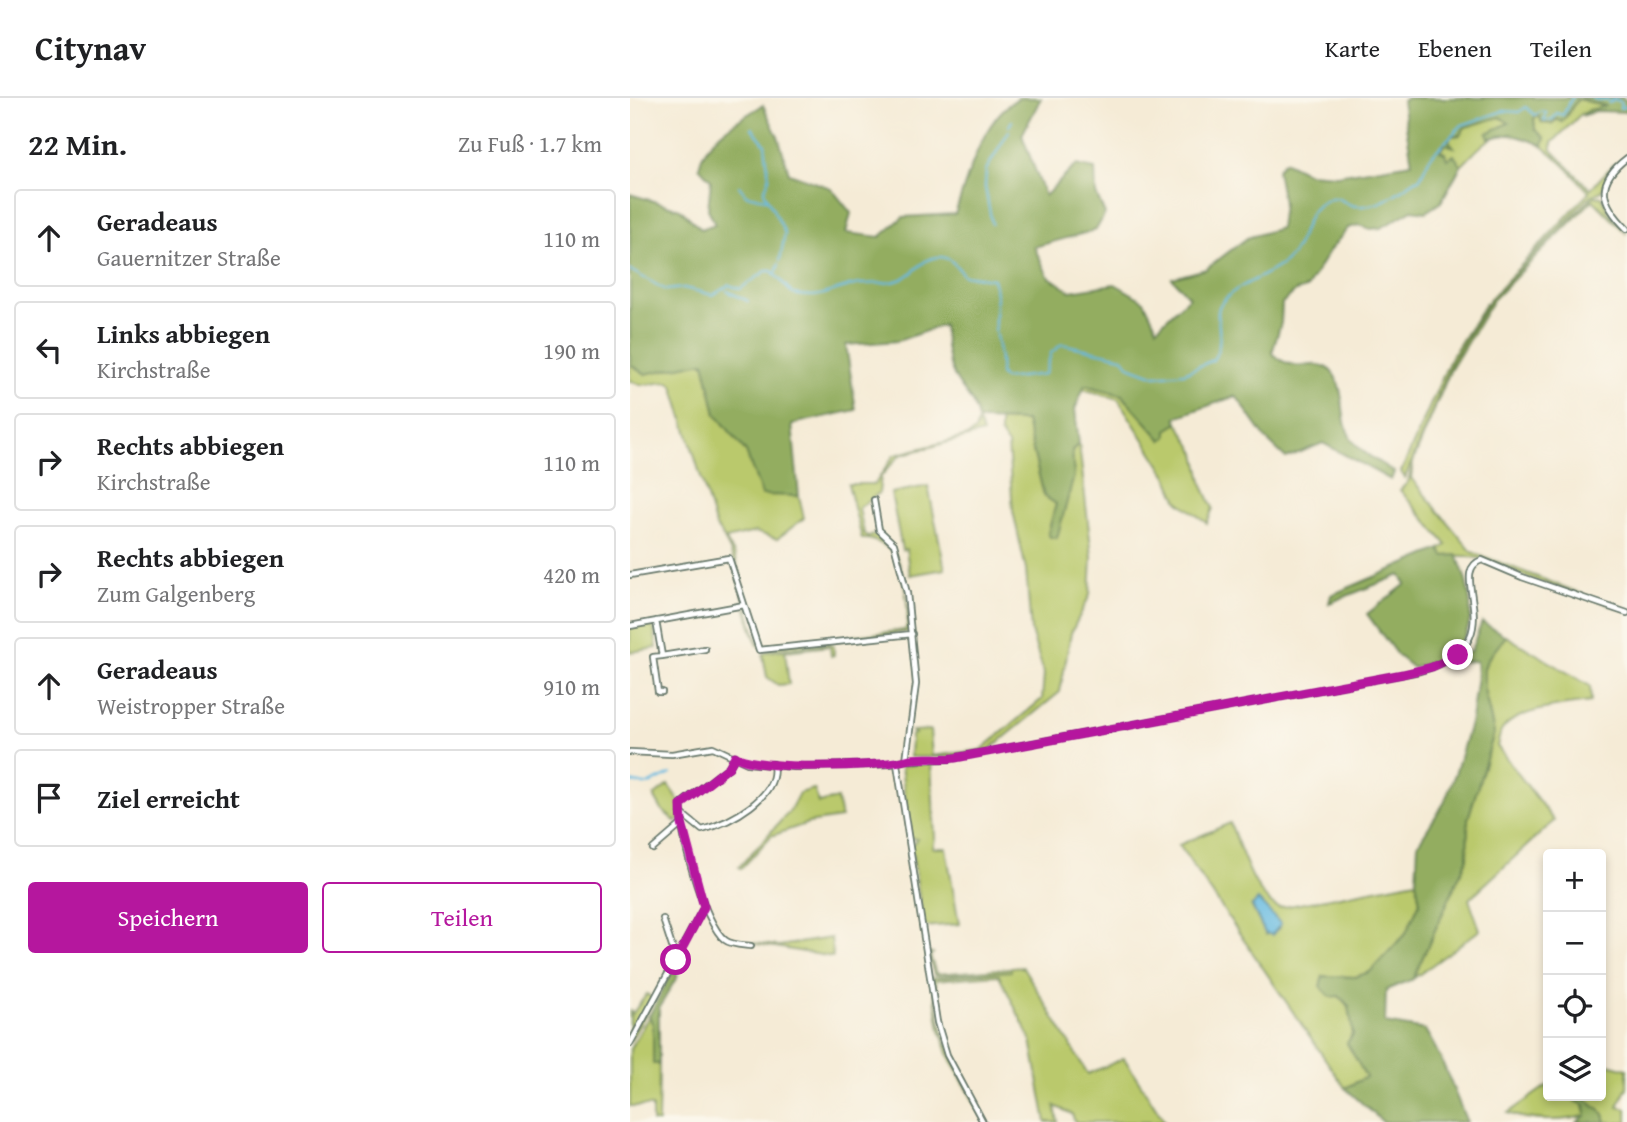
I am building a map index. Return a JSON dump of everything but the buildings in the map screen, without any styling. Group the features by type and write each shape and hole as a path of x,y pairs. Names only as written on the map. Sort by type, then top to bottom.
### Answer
{"street":[{"path":"1627,159 1610,173 1604,194 1609,210 1627,229"},
{"path":"874,500 879,530 894,544 901,562 912,634 916,703 906,760"},
{"path":"630,575 729,558 760,650 912,634"},
{"path":"630,752 672,754 713,747 751,764 897,764 906,760 955,758 1403,674 1444,663 1462,651 1469,641 1474,617 1469,572 1475,563 1482,559 1522,577 1627,613"},
{"path":"630,626 744,605"},
{"path":"656,621 662,656"},
{"path":"662,692 658,692 653,657 705,649"},
{"path":"735,756 729,767 682,803 681,813 704,907 725,940 751,946"},
{"path":"773,764 776,773"},
{"path":"897,764 931,976 934,1013 944,1047 983,1122"},
{"path":"681,813 698,829 708,829 759,801 782,765"},
{"path":"653,849 682,824"},
{"path":"630,1044 704,907"},
{"path":"663,919 676,960"}],"green space":[{"path":"1019,98 1041,98 1022,135 1045,196 1076,165 1095,169 1096,194 1105,214 1096,230 1034,247 1048,276 1070,291 1115,284 1144,301 1157,328 1189,297 1172,278 1206,269 1247,238 1280,228 1283,203 1277,170 1284,161 1308,173 1337,175 1412,163 1402,101 1408,98 1622,98 1627,101 1627,112 1596,111 1582,116 1589,110 1606,106 1578,99 1562,122 1556,119 1551,124 1542,123 1539,116 1534,118 1535,129 1545,138 1543,145 1511,134 1489,138 1487,133 1509,123 1500,117 1465,127 1460,135 1451,136 1449,141 1454,147 1445,144 1440,151 1445,153 1447,159 1454,155 1461,166 1441,202 1426,212 1412,210 1381,228 1370,229 1359,225 1348,228 1329,251 1307,288 1296,291 1282,303 1281,323 1272,353 1290,364 1319,365 1331,371 1339,386 1345,422 1351,438 1365,453 1394,472 1391,480 1323,443 1286,458 1267,440 1236,396 1176,417 1178,423 1167,430 1167,437 1162,440 1122,395 1085,385 1075,409 1079,444 1072,450 1074,476 1057,538 1050,537 1048,533 1056,504 1044,496 1026,421 978,420 971,400 951,369 943,325 898,341 846,345 856,410 792,424 799,496 762,495 746,452 716,414 704,362 645,374 630,364 630,194 680,209 701,229 715,224 708,209 711,180 699,167 702,156 724,130 763,105 779,139 789,173 831,188 851,213 846,233 880,237 903,217 955,214 971,166 986,133 1006,107"},
{"path":"1578,99 1607,106 1581,114 1552,143 1552,150 1590,189 1614,164 1627,157 1609,172 1602,191 1589,197 1486,304 1452,361 1405,478 1401,472 1451,357 1485,304 1589,192 1558,159 1534,141 1543,145 1535,129 1534,118 1539,115 1551,124 1566,114"},
{"path":"1499,117 1509,122 1489,138 1501,135 1485,143 1461,166 1454,156 1446,160 1439,151 1451,136 1460,135 1465,127"},
{"path":"1594,196 1602,197 1609,212 1627,234 1593,200 1493,300 1450,371 1414,460 1418,444 1453,361 1491,299"},
{"path":"704,361 716,414 746,452 762,494 799,496 804,518 777,539 755,532 726,539 735,556 757,641 764,646 905,630 908,614 905,591 907,602 910,628 908,632 768,649 758,645 731,553 716,527 673,385 668,382 640,385 630,381 630,364 645,374"},
{"path":"1085,385 1122,395 1162,440 1166,430 1178,423 1196,453 1203,486 1213,508 1207,523 1178,501 1167,476 1118,399 1082,389"},
{"path":"1000,420 1026,421 1044,496 1056,504 1048,533 1056,538 1074,476 1072,450 1079,444 1092,557 1090,595 1071,633 1060,692 989,750 954,757 910,757 911,735 915,734 912,731 930,730 932,756 981,750 1042,699 1044,674 1031,631 1026,570 1013,511 1008,445 1000,433"},
{"path":"978,421 983,433 900,455 881,476 879,493 859,508 864,533 868,537 879,533 895,553 904,579 892,552 876,541 862,539 848,484 875,484 894,455 968,436 975,431"},
{"path":"1413,464 1411,478 1472,552 1627,611 1481,559 1443,556 1440,549 1447,545 1400,490 1408,482"},
{"path":"928,486 945,569 910,575 906,549 902,550 891,493"},
{"path":"1440,549 1444,556 1457,555 1469,594 1471,612 1462,640 1451,652 1435,661 1413,668 1397,655 1367,614 1406,584 1400,575 1329,603 1331,595"},
{"path":"1482,622 1506,636 1487,660 1484,669 1484,689 1494,733 1468,819 1467,859 1413,979 1386,990 1385,1023 1425,1030 1443,1064 1467,1122 1383,1122 1345,1088 1366,1077 1347,1043 1353,1035 1349,1006 1339,996 1330,997 1320,986 1323,976 1355,977 1370,972 1406,933 1420,902 1416,881 1418,844 1444,803 1471,720 1477,676 1476,661 1454,662 1471,650"},
{"path":"653,623 657,648 630,652 630,627"},
{"path":"1506,636 1590,686 1591,702 1518,717 1500,733 1497,746 1554,821 1469,899 1480,930 1413,979 1467,859 1468,819 1494,733 1484,689 1484,669 1487,660"},
{"path":"830,644 834,646 834,655 831,656 830,646 785,651 789,684 778,685 767,677 763,655 766,652"},
{"path":"931,763 935,838 933,848 946,848 959,924 924,927 911,847 917,839 910,838 901,766"},
{"path":"668,785 680,802 680,819 676,822 662,810 654,796"},
{"path":"814,789 819,803 837,799 841,818 808,823 771,836 741,869 739,867 789,812 799,793"},
{"path":"1230,823 1256,883 1270,903 1279,908 1416,881 1420,902 1406,933 1370,972 1355,977 1340,976 1339,996 1352,1018 1352,1031 1347,1043 1367,1077 1345,1088 1179,845","holes":["1252,907 1274,917 1280,928 1266,935"]},
{"path":"831,938 833,957 752,943 779,946"},
{"path":"928,953 934,953 930,955 936,974 1023,967 1088,1074 1124,1058 1165,1122 1075,1122 1072,1114 1055,1106 1058,1122 1046,1122 1031,1040 999,975 936,980 937,1004 944,1037 985,1122 949,1056 940,1030 932,978 1012,971 934,975"},
{"path":"672,972 678,975 659,1008 659,1064 653,1064 653,1025 649,1016"},
{"path":"647,994 654,999 630,1041 630,1010 632,1014"},
{"path":"649,1016 653,1025 653,1064 659,1064 658,1122 652,1122 652,1106 630,1106 630,1049"},
{"path":"1606,1063 1627,1069 1627,1087 1618,1107 1627,1109 1627,1122 1606,1122 1604,1114 1588,1101 1606,1101"},
{"path":"1543,1088 1543,1101 1583,1102 1586,1115 1548,1120 1508,1113"},
{"path":"1575,1101 1588,1101 1604,1114 1606,1122 1577,1122 1586,1115 1585,1105"}],"water":[{"path":"1258,900 1281,924 1272,935 1265,933 1252,906"}],"waterway":[{"path":"630,270 666,290 684,288 713,295 729,285 740,289 766,271 772,271 793,294 812,296 855,285 896,281 928,260 942,257 953,262 963,275 993,279 996,298 995,329 1000,374 1004,379 1045,374 1051,353 1062,344 1122,357 1129,366 1156,376 1184,373 1213,360 1220,336 1218,310 1226,297 1286,261 1293,253 1311,214 1325,201 1336,198 1356,206 1383,201 1420,178 1430,157 1462,125 1503,111 1519,112 1526,107 1535,115 1542,111 1546,113 1544,121 1553,119 1557,113 1563,115 1572,98"},
{"path":"1592,98 1600,101 1607,99 1609,103 1614,99 1621,102 1620,108 1627,106"},
{"path":"1009,126 1012,121"},
{"path":"752,128 765,144 769,178 764,192 785,233 780,260"},
{"path":"992,224 985,187 986,170 1009,131"},
{"path":"739,186 746,195 766,199"},
{"path":"776,273 779,264"},
{"path":"727,291 748,301"},
{"path":"630,782 647,785 671,774"}],"route":[{"path":"676,960 699,921 704,907 682,824 681,805 729,767 735,756 751,764 794,767 891,764 906,760 955,758 1403,674 1444,663 1458,655"}]}
